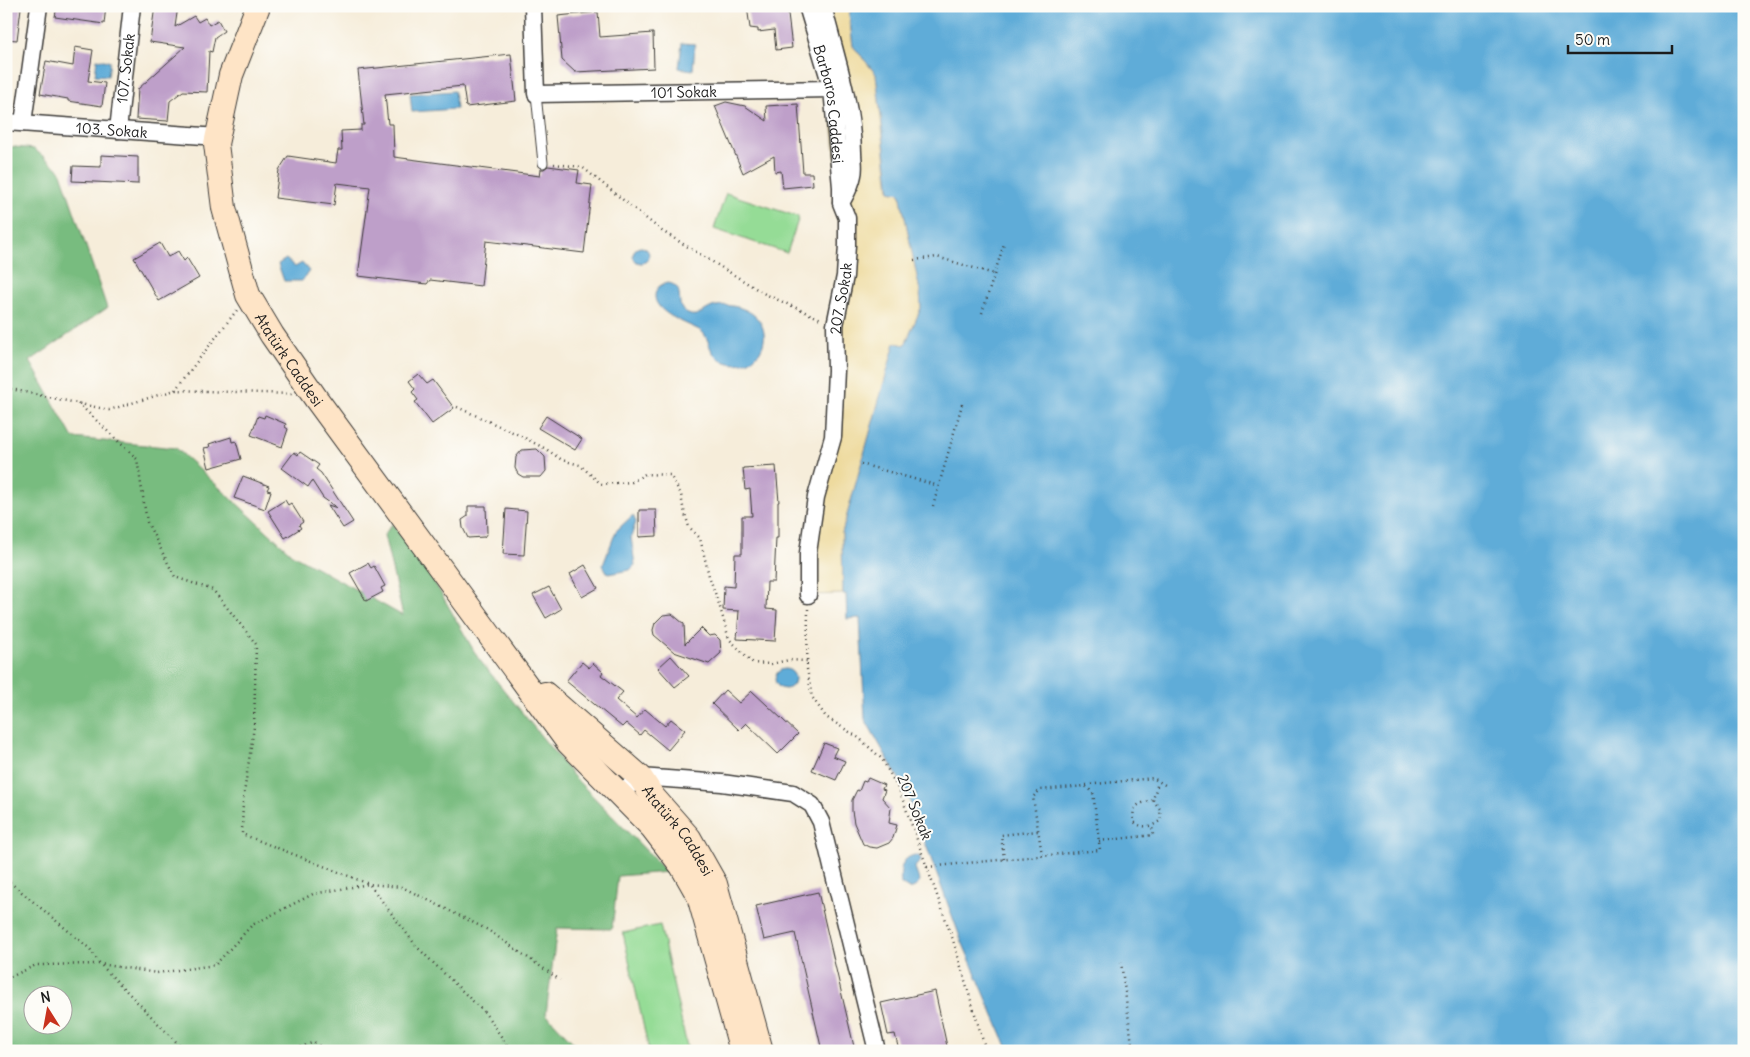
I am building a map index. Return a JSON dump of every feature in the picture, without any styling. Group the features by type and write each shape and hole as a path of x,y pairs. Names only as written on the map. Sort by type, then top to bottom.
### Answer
{"street":[{"path":"23,123 39,6"},
{"name":"107. Sokak","path":"118,130 132,6"},
{"name":"Atatürk Caddesi","path":"258,6 231,75 216,144 224,208 248,295 272,335 314,395 568,742 652,826 682,866 699,896 742,1051"},
{"path":"533,6 536,94"},
{"name":"Barbaros Caddesi","path":"807,6 832,89 841,203"},
{"path":"823,6 850,116 853,145 854,174 849,189 841,203"},
{"name":"101 Sokak","path":"536,94 832,89"},
{"name":"103. Sokak","path":"6,122 218,137"},
{"name":"207. Sokak","path":"808,595 808,553 816,497 833,437 836,370 834,325 845,276 847,245 847,218 841,203"},
{"name":"Atatürk Caddesi","path":"510,664 640,777 653,796 689,838 715,884 761,1051"},
{"path":"620,794 640,777 722,783 793,793 812,805 821,822 877,1051"}],"lane":[{"path":"536,94 543,163"}],"path":[{"path":"543,163 582,167 662,232 765,294 834,325"},
{"path":"982,313 1004,244"},
{"path":"914,260 937,257 994,274"},
{"path":"175,390 248,295"},
{"path":"6,388 109,410 175,390 314,395"},
{"path":"933,506 964,401"},
{"path":"78,403 137,459 147,522 175,578 213,590 256,644 254,727 243,800 242,834 369,884 402,888 420,896 488,930 560,980"},
{"path":"457,407 519,435 562,460 580,465 601,484 632,482 645,474 670,475 681,494 690,528 700,538 709,576 729,639 753,663 771,664 789,660 807,661"},
{"path":"861,464 939,486"},
{"name":"207 Sokak","path":"808,595 807,661 812,698 826,717 860,738 882,759 900,792 953,940 986,1051"},
{"path":"1042,855 1033,797 1040,790 1153,778 1165,785"},
{"path":"1153,800 1158,782"},
{"path":"927,867 1100,850 1094,792 1085,786"},
{"path":"1153,800 1160,809 1161,820 1152,825 1140,827 1134,822 1132,813 1136,806 1153,800"},
{"path":"1099,841 1153,836 1152,825"},
{"path":"1004,859 1001,836 1038,831"},
{"path":"6,879 90,949 100,964 185,1051"},
{"path":"6,979 36,965 100,964 157,974 215,965 252,926 313,894 369,884"},
{"path":"369,884 417,947 485,1013 511,1051"},
{"path":"1121,962 1133,1051"},
{"path":"291,1051 314,1042 326,1051"}],"green space":[{"path":"6,146 34,149 60,170 107,308 30,361 73,438 176,448 292,554 403,616 384,535 392,524 427,569 478,658 575,778 667,872 618,876 612,929 557,928 546,1014 581,1051 6,1051"},
{"path":"726,193 799,217 787,253 714,229"},
{"path":"660,925 688,1051 649,1051 623,933"}],"sand":[{"path":"823,6 853,6 849,14 853,46 876,74 889,191 900,193 920,291 921,308 905,345 895,343 842,533 843,594 808,595 833,437 845,276"}],"water":[{"path":"853,6 1744,6 1744,1051 1009,1051 960,937 906,791 865,719 860,618 847,619 846,594 843,594 842,533 895,343 905,345 921,308 920,291 900,193 890,191 876,74 853,46 849,14"},
{"path":"682,43 695,44 693,70 679,68"},
{"path":"97,59 110,61 108,76 95,75"},
{"path":"454,91 456,109 412,112 410,94"},
{"path":"641,247 649,255 641,263 633,255"},
{"path":"286,259 295,267 302,263 309,271 302,281 284,281 278,264"},
{"path":"668,283 677,288 681,307 688,314 695,315 712,307 723,305 739,307 753,314 762,325 764,333 763,344 758,354 748,361 736,364 719,358 712,351 706,336 701,331 671,316 658,305 655,298 656,291 660,286"},
{"path":"633,515 636,522 631,537 635,565 630,570 608,574 603,565 616,531"},
{"path":"781,669 789,669 795,675 795,683 789,689 781,689 775,683 775,675"},
{"path":"915,855 919,856 921,860 915,867 919,881 917,885 909,889 901,884 901,870 906,859"}],"building":[{"path":"6,6 21,8 17,40 6,39"},
{"path":"57,6 106,6 104,24 55,17"},
{"path":"155,6 178,6 175,27 194,16 198,22 205,18 209,25 218,20 224,31 215,37 212,52 209,51 207,92 183,91 170,101 168,121 136,119 138,89 185,47 150,42"},
{"path":"747,6 787,6 792,48 776,50 774,30 758,32 758,29 750,28"},
{"path":"598,12 600,37 653,33 654,68 575,72 562,60 558,16"},
{"path":"75,47 93,50 88,81 105,83 102,106 68,101 68,99 40,94 46,61 73,66"},
{"path":"511,54 516,101 466,107 463,86 385,94 388,124 393,124 394,157 540,176 541,169 548,166 579,170 577,183 592,185 584,253 486,241 481,286 430,280 427,284 358,276 370,187 337,183 334,205 275,198 279,170 288,156 336,163 338,150 342,150 341,131 361,130 361,125 364,125 358,70"},
{"path":"726,102 745,106 767,121 766,106 798,104 803,173 812,173 813,185 783,188 781,171 775,172 774,156 743,173 715,106"},
{"path":"101,155 138,157 138,184 72,181 73,166 101,167"},
{"path":"160,243 168,257 178,251 184,261 187,258 199,278 159,301 134,258"},
{"path":"418,374 427,384 433,380 454,408 432,424 415,402 418,400 412,392 415,389 409,381"},
{"path":"265,415 286,424 285,427 288,429 282,447 251,435 258,416 264,418"},
{"path":"546,416 582,439 575,450 538,428"},
{"path":"231,437 232,442 236,441 241,459 209,468 204,448 210,447 209,444"},
{"path":"537,449 545,457 546,471 541,477 523,477 518,474 515,468 516,457 522,450"},
{"path":"294,452 298,455 300,452 319,465 316,469 321,473 353,522 343,528 328,505 337,508 323,498 312,481 308,487 282,468"},
{"path":"776,466 779,502 778,538 776,538 774,582 767,582 766,609 777,610 775,641 737,639 739,611 723,610 724,586 734,587 735,554 742,554 742,516 752,516 750,489 745,490 743,468"},
{"path":"243,476 269,486 267,490 271,491 265,509 234,498"},
{"path":"285,500 288,505 291,503 303,522 299,525 301,528 285,538 268,511"},
{"path":"468,506 486,506 487,533 484,537 468,538 463,528 462,520 468,516"},
{"path":"506,509 527,511 524,555 503,554"},
{"path":"639,510 656,510 657,536 639,537"},
{"path":"368,563 371,568 374,566 385,586 381,588 383,592 366,601 350,573"},
{"path":"585,565 598,588 582,597 570,574"},
{"path":"549,587 561,609 546,618 533,595"},
{"path":"672,614 684,624 685,644 701,628 709,636 715,635 720,640 721,653 709,664 674,652 654,635 653,630 655,623 663,615"},
{"path":"671,656 689,676 675,687 658,668"},
{"path":"582,662 589,668 593,663 603,672 601,675 623,692 616,700 637,718 645,709 665,726 671,719 685,730 668,750 644,730 640,735 626,723 622,727 566,681"},
{"path":"725,690 739,703 752,691 798,734 778,754 746,723 739,730 712,704"},
{"path":"824,743 837,748 833,756 845,761 836,780 812,770"},
{"path":"868,778 884,785 882,789 885,790 882,798 891,808 889,823 897,825 893,838 889,843 877,848 863,844 854,823 852,811 852,800 857,790 859,791 863,781 866,782"},
{"path":"818,892 855,1051 822,1051 795,933 764,940 756,906"},
{"path":"935,991 948,1051 899,1051 895,1034 888,1035 881,1003"}]}
